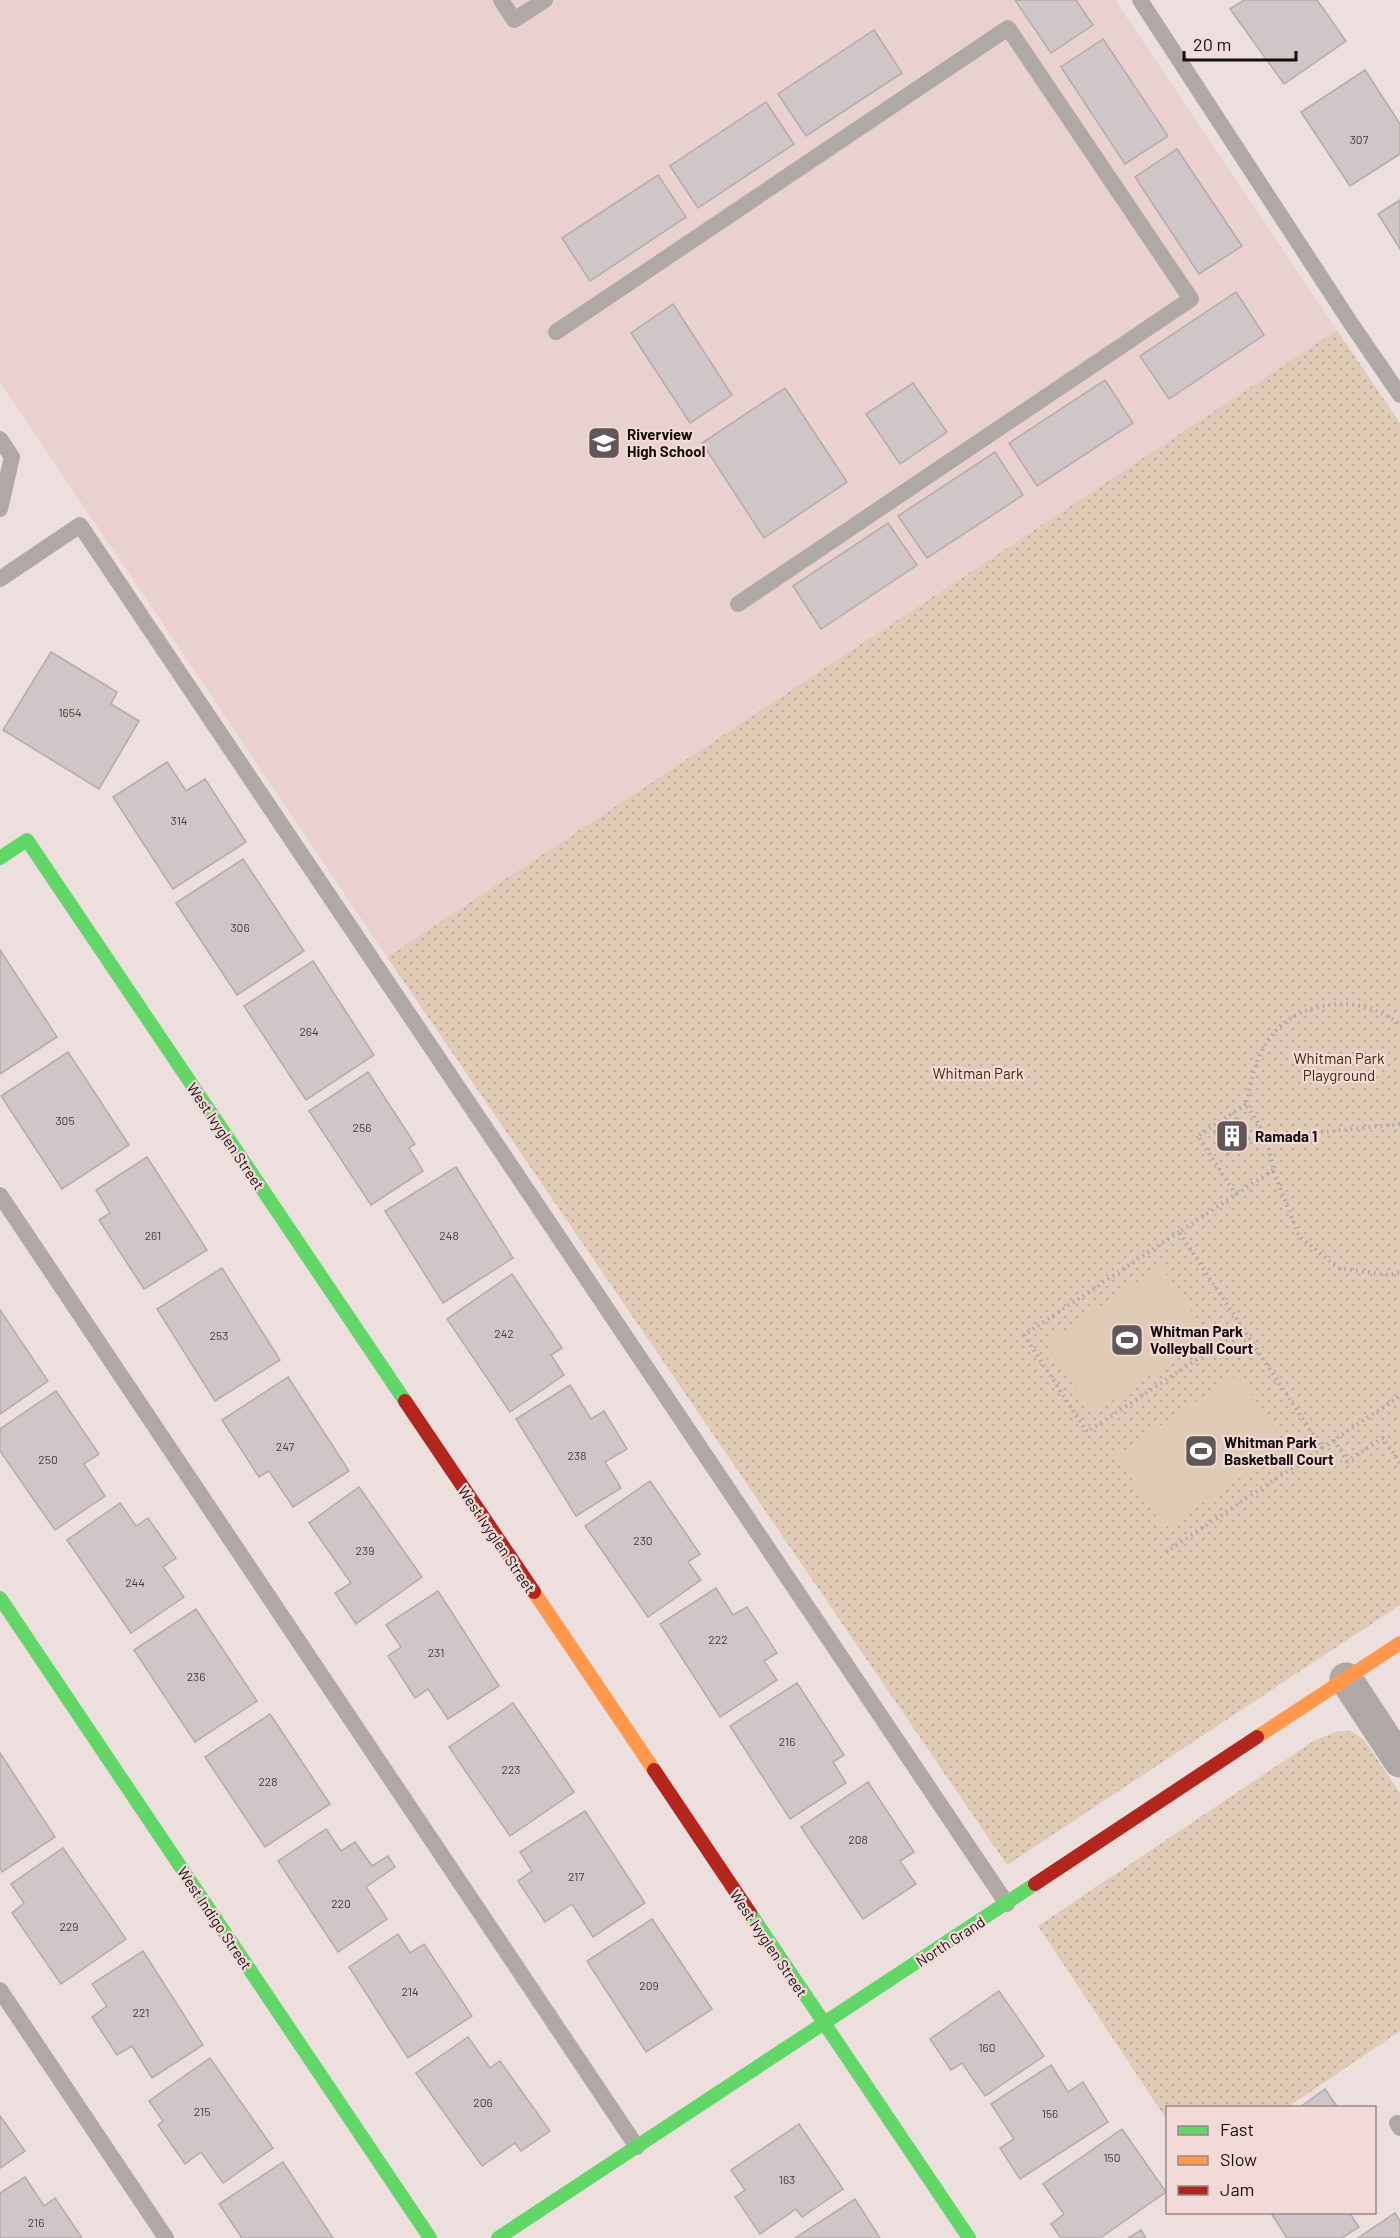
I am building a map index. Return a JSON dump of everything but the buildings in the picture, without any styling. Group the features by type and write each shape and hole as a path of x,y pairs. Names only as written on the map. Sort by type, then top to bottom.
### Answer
{"street":[{"name":"West Ivyglen Street","path":"0,858 27,840 969,2238"},
{"name":"West Indigo Street","path":"0,1598 430,2238"},
{"name":"North Grand","path":"498,2238 1400,1643"},
{"path":"1346,1679 1400,1761"}],"lane":[{"path":"501,0 514,20 545,0"},
{"path":"1140,0 1400,395"},
{"path":"556,332 1008,28 1191,299 738,604"},
{"path":"0,439 12,457 0,509"},
{"path":"0,579 80,525 1007,1904"},
{"path":"0,1195 637,2147"},
{"path":"0,1990 166,2238"}],"path":[{"path":"1236,1195 1198,1136 1246,1104 1257,1058 1270,1037 1291,1017 1315,1008 1339,1004 1368,1006 1389,1015 1400,1025"},
{"path":"1246,1104 1267,1138 1273,1170 1299,1236 1338,1268 1390,1275 1400,1272"},
{"path":"1267,1138 1400,1124"},
{"path":"1243,1329 1087,1432 1024,1335 1273,1170"},
{"path":"1179,1232 1322,1448"},
{"path":"1166,1552 1400,1396"},
{"path":"1334,1440 1347,1461 1383,1438 1400,1464"}],"shaded area":[{"name":"Riverview High School","path":"0,0 1115,0 1337,330 387,957 0,382"}],"green space":[{"name":"Whitman Park","path":"1337,330 1400,423 1400,1605 1007,1865 387,957"},
{"name":"Whitman Park Volleyball Court","path":"1161,1266 1208,1336 1093,1414 1046,1343"},
{"name":"Whitman Park Basketball Court","path":"1237,1374 1286,1446 1165,1528 1116,1456"},
{"path":"1338,1731 1352,1731 1365,1741 1400,1793 1400,2031 1289,2106 1166,2106 1166,2118 1038,1926 1315,1740"}],"traffic: fast":[{"path":"0,858 27,840 405,1401"},
{"path":"0,1598 430,2238"},
{"path":"498,2238 1035,1884"},
{"path":"750,1913 969,2238"}],"traffic: slow":[{"path":"534,1592 654,1770"},
{"path":"1257,1737 1400,1643"}],"traffic: jam":[{"path":"405,1401 534,1592"},
{"path":"1035,1884 1257,1737"},
{"path":"654,1770 750,1913"}],"place":[{"name":"Riverview High School","path":"604,443"},
{"name":"Ramada 1","path":"1232,1136"},
{"name":"Whitman Park Volleyball Court","path":"1127,1340"},
{"name":"Whitman Park Basketball Court","path":"1201,1451"}],"park label":[{"name":"Whitman Park Playground","path":"1339,1066"}]}
